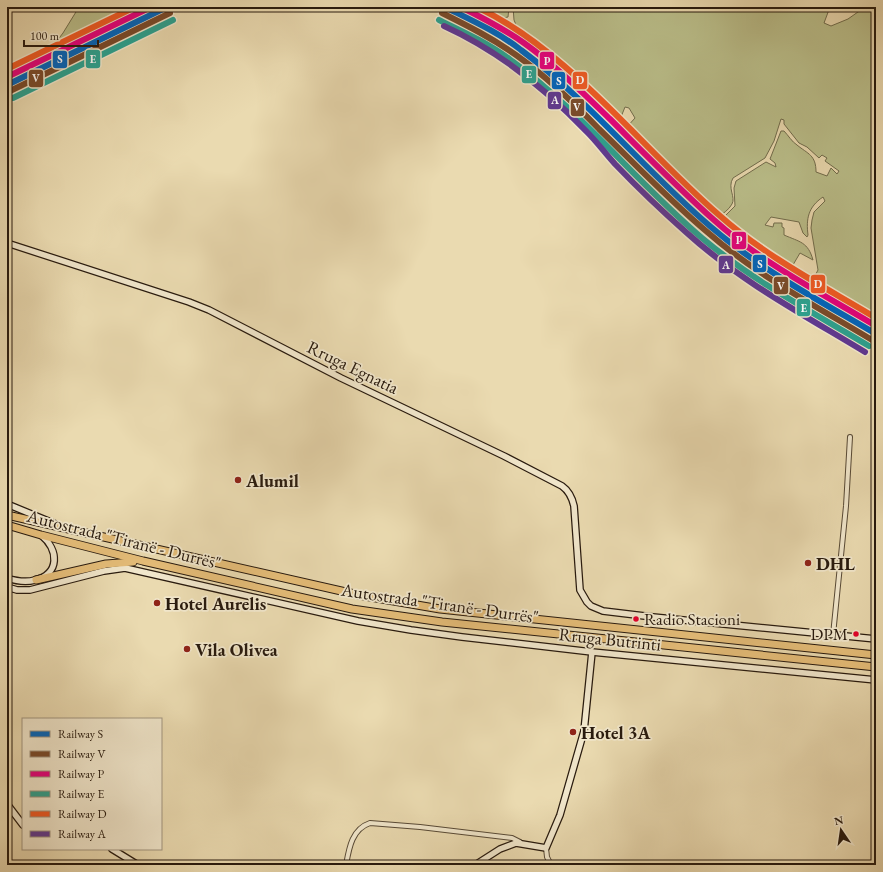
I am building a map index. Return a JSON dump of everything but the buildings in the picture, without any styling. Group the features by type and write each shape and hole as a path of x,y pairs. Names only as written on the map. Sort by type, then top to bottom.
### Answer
{"highway":[{"name":"Autostrada \"Tiranë - Durrës\"","path":"7,515 359,596 440,609 876,655"},
{"name":"Autostrada \"Tiranë - Durrës\"","path":"7,525 143,561 352,609 442,622 876,666"},
{"path":"36,580 106,564 125,565 143,561"}],"main road":[{"name":"Rruga Egnatia","path":"7,243 189,302 209,310 341,378 504,456 562,486 569,492 573,501 579,584 583,596 591,606 603,611 648,617 833,635"},
{"path":"7,504 63,528"},
{"path":"7,578 22,582 36,580 49,572 54,562 54,556 51,546 41,535"},
{"path":"7,587 17,590 30,590 125,565"},
{"name":"Rruga Butrinti","path":"125,565 178,580 358,621 462,638 876,680"},
{"path":"833,635 876,639"},
{"path":"475,865 508,845 516,843 546,848 560,815 584,731 592,652"},
{"path":"7,804 22,824"},
{"path":"114,850 138,865"}],"street":[{"path":"833,635 846,506 850,437"},
{"path":"346,865 348,852 354,835 363,825 370,823 420,827 512,838 523,844"},
{"path":"546,848 547,857 551,865"}],"green space":[{"path":"79,7 149,7 98,31 28,70 53,46"},
{"path":"462,7 480,7 504,22 520,41 493,23"},
{"path":"484,7 509,7 508,17 503,18"},
{"path":"513,7 830,7 824,23 831,26 848,19 865,7 876,7 876,324 836,301 836,298 831,295 827,297 810,285 818,270 811,228 812,220 814,212 825,201 823,197 814,205 809,214 807,237 803,233 799,222 771,217 765,225 773,227 774,223 782,223 784,235 803,243 809,249 813,260 800,253 790,270 803,278 799,279 750,250 738,239 729,234 718,223 735,206 734,188 736,181 766,162 776,167 775,163 770,159 781,131 784,131 793,142 813,158 816,166 816,172 827,176 831,168 837,174 839,171 825,161 827,158 822,155 819,158 807,147 799,143 784,124 784,120 781,119 774,141 765,158 733,178 731,182 733,201 731,206 717,218 712,217 686,192 685,188 676,179 672,179 628,137 629,133 625,129 635,118 629,108 625,107 619,122 617,123 519,32 514,20"}],"rail line":[{"name":"D","path":"7,69 135,7"},
{"name":"P","path":"7,77 151,7"},
{"name":"S","path":"7,85 167,7"},
{"name":"S","path":"445,7 503,38 547,70 594,114 663,183 730,243 770,271 876,334"},
{"name":"P","path":"461,7 509,33 547,60 590,99 687,196 732,236 792,277 876,326"},
{"name":"D","path":"477,7 511,26 544,49 604,103 690,189 737,230 775,258 876,318"},
{"name":"V","path":"10,91 170,13"},
{"name":"V","path":"442,13 498,43 549,81 651,181 725,247 766,276 872,340"},
{"name":"E","path":"13,98 173,20"},
{"name":"E","path":"439,20 495,49 538,81 562,102 654,194 721,254 762,282 869,346"},
{"name":"A","path":"444,26 484,47 520,72 555,100 591,136 641,191 707,250 773,297 865,352"}],"place":[{"name":"Alumil","path":"238,480"},
{"name":"DHL","path":"808,563"},
{"name":"Hotel Aurelis","path":"157,603"},
{"name":"Radio Stacioni","path":"636,619"},
{"name":"DPM","path":"856,634"},
{"name":"Vila Olivea","path":"187,649"},
{"name":"Hotel 3A","path":"573,732"}]}
